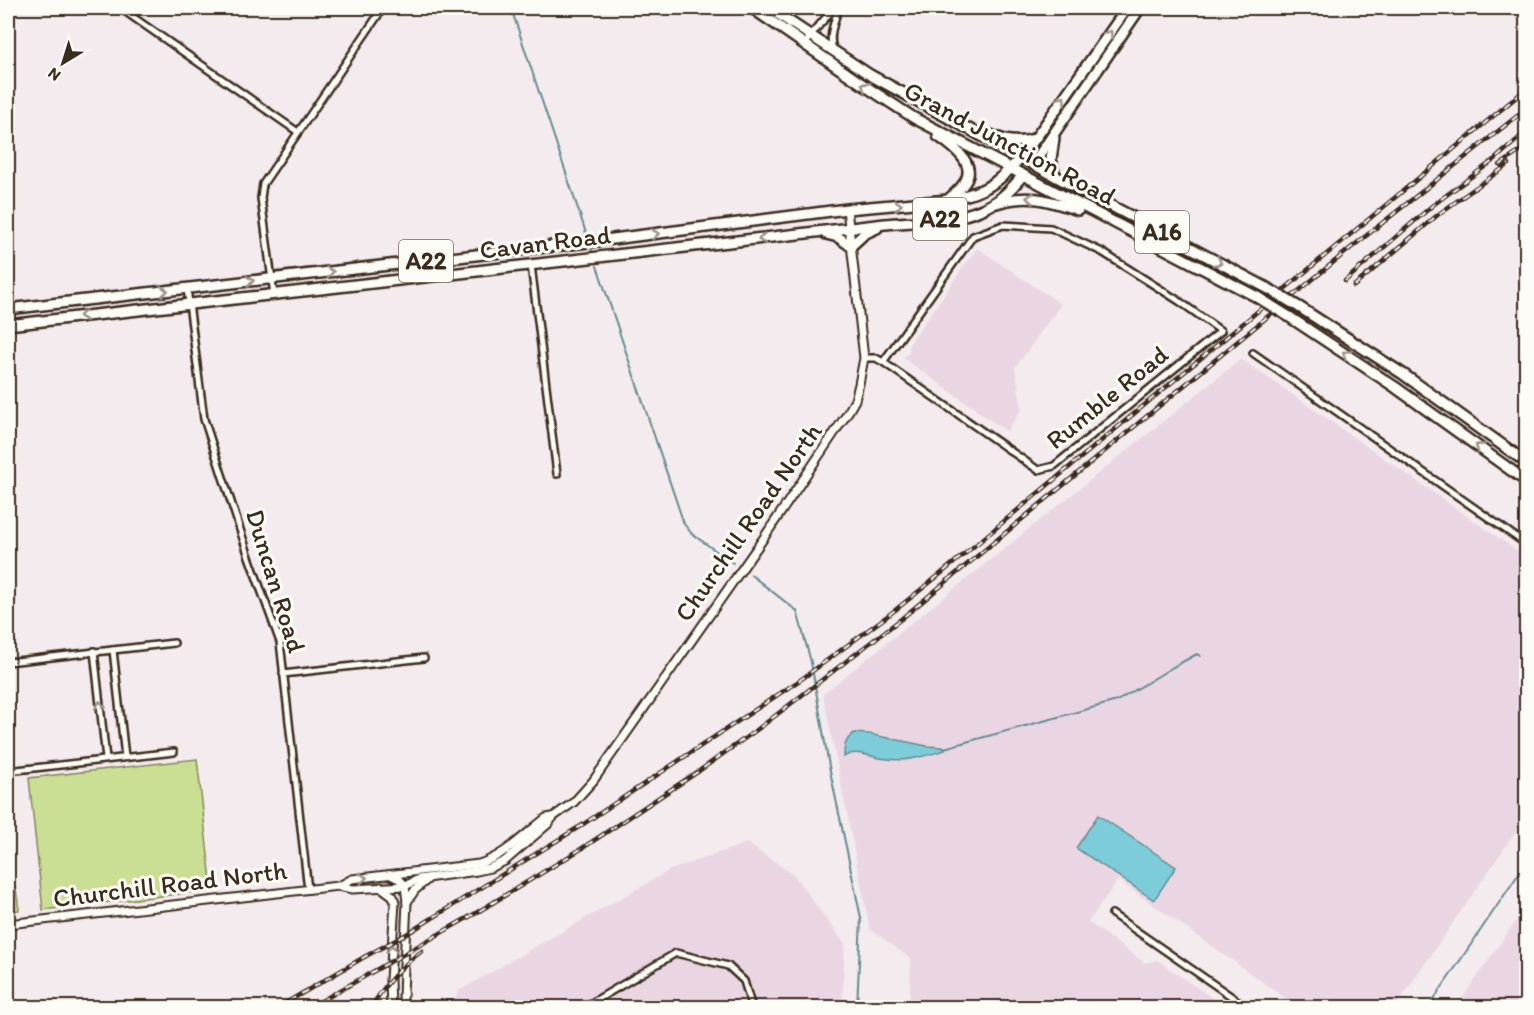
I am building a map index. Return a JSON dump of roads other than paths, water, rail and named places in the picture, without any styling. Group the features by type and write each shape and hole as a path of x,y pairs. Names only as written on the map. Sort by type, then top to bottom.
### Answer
{"main road":[{"name":"Grand Junction Road","path":"752,8 914,118 1259,298 1395,387 1527,481"},
{"name":"Grand Junction Road","path":"769,8 870,75 1269,289 1403,374 1527,462"},
{"name":"A22","path":"1020,157 1128,8"},
{"name":"A22","path":"1033,164 1140,8"},
{"path":"914,118 964,157 967,166 966,180 948,200"},
{"path":"949,119 1010,142 1025,142 1034,139"},
{"path":"1055,176 1051,151 1057,130"},
{"name":"Cavan Road","path":"8,309 581,243 847,209 948,200 983,189 994,183 1020,157"},
{"name":"Cavan Road","path":"8,325 957,216 993,204 1010,190 1033,164"},
{"path":"993,204 1011,198 1027,197 1062,204 1106,219"},
{"path":"820,232 838,237 851,246 864,234 885,224"}],"street":[{"path":"120,8 298,132"},
{"path":"274,295 261,190 267,177 383,8"},
{"path":"805,45 810,36 836,8"},
{"path":"835,52 830,36 836,8"},
{"name":"Churchill Road North","path":"338,886 353,889 405,886 419,879 477,871 499,864 549,823 553,817 574,802 593,781 750,557 855,400 864,358 847,209"},
{"name":"Rumble Road","path":"864,358 876,358 883,362 1038,470 1054,466 1221,330 1102,252 1051,228 1003,225 973,236 883,362"},
{"path":"531,265 557,474"},
{"name":"Duncan Road","path":"187,288 204,419 248,554 280,642 309,890"},
{"path":"1253,353 1527,544"},
{"path":"8,662 174,643"},
{"path":"113,650 125,757"},
{"path":"94,651 106,759"},
{"path":"284,674 424,658"},
{"path":"8,771 174,752"},
{"name":"Churchill Road North","path":"8,924 309,890 338,886 352,879 479,864 498,856 546,818 553,817"},
{"path":"391,875 405,886 407,902 403,1005"},
{"path":"407,902 415,890 429,878"},
{"path":"381,887 393,896 395,902 390,980 391,1008"},
{"path":"1112,914 1248,1008"},
{"path":"583,1008 676,953 728,966 744,981 752,1008"}],"water":[{"path":"854,733 943,747 945,750 905,760 857,753 844,757 846,744"},
{"path":"1098,815 1176,867 1154,900 1076,848"}],"waterway":[{"path":"511,8 586,233"},
{"path":"590,245 593,253"},
{"path":"597,266 684,524 692,534 733,563"},
{"path":"751,575 797,611 811,662 829,766 861,918 857,1008"},
{"path":"944,748 1117,701 1173,667 1197,654 1200,656"},
{"path":"1428,1008 1526,863"}],"railway":[{"path":"277,1008 405,935 579,827 803,678 938,576 1526,89"},
{"path":"309,1008 476,913 581,849 758,729 901,619 1352,247 1526,109"},
{"path":"1345,281 1433,205 1494,160 1526,132"},
{"path":"1500,165 1526,147"},
{"path":"1354,286 1440,213 1509,164"},
{"path":"371,1008 394,976 422,951"}]}
